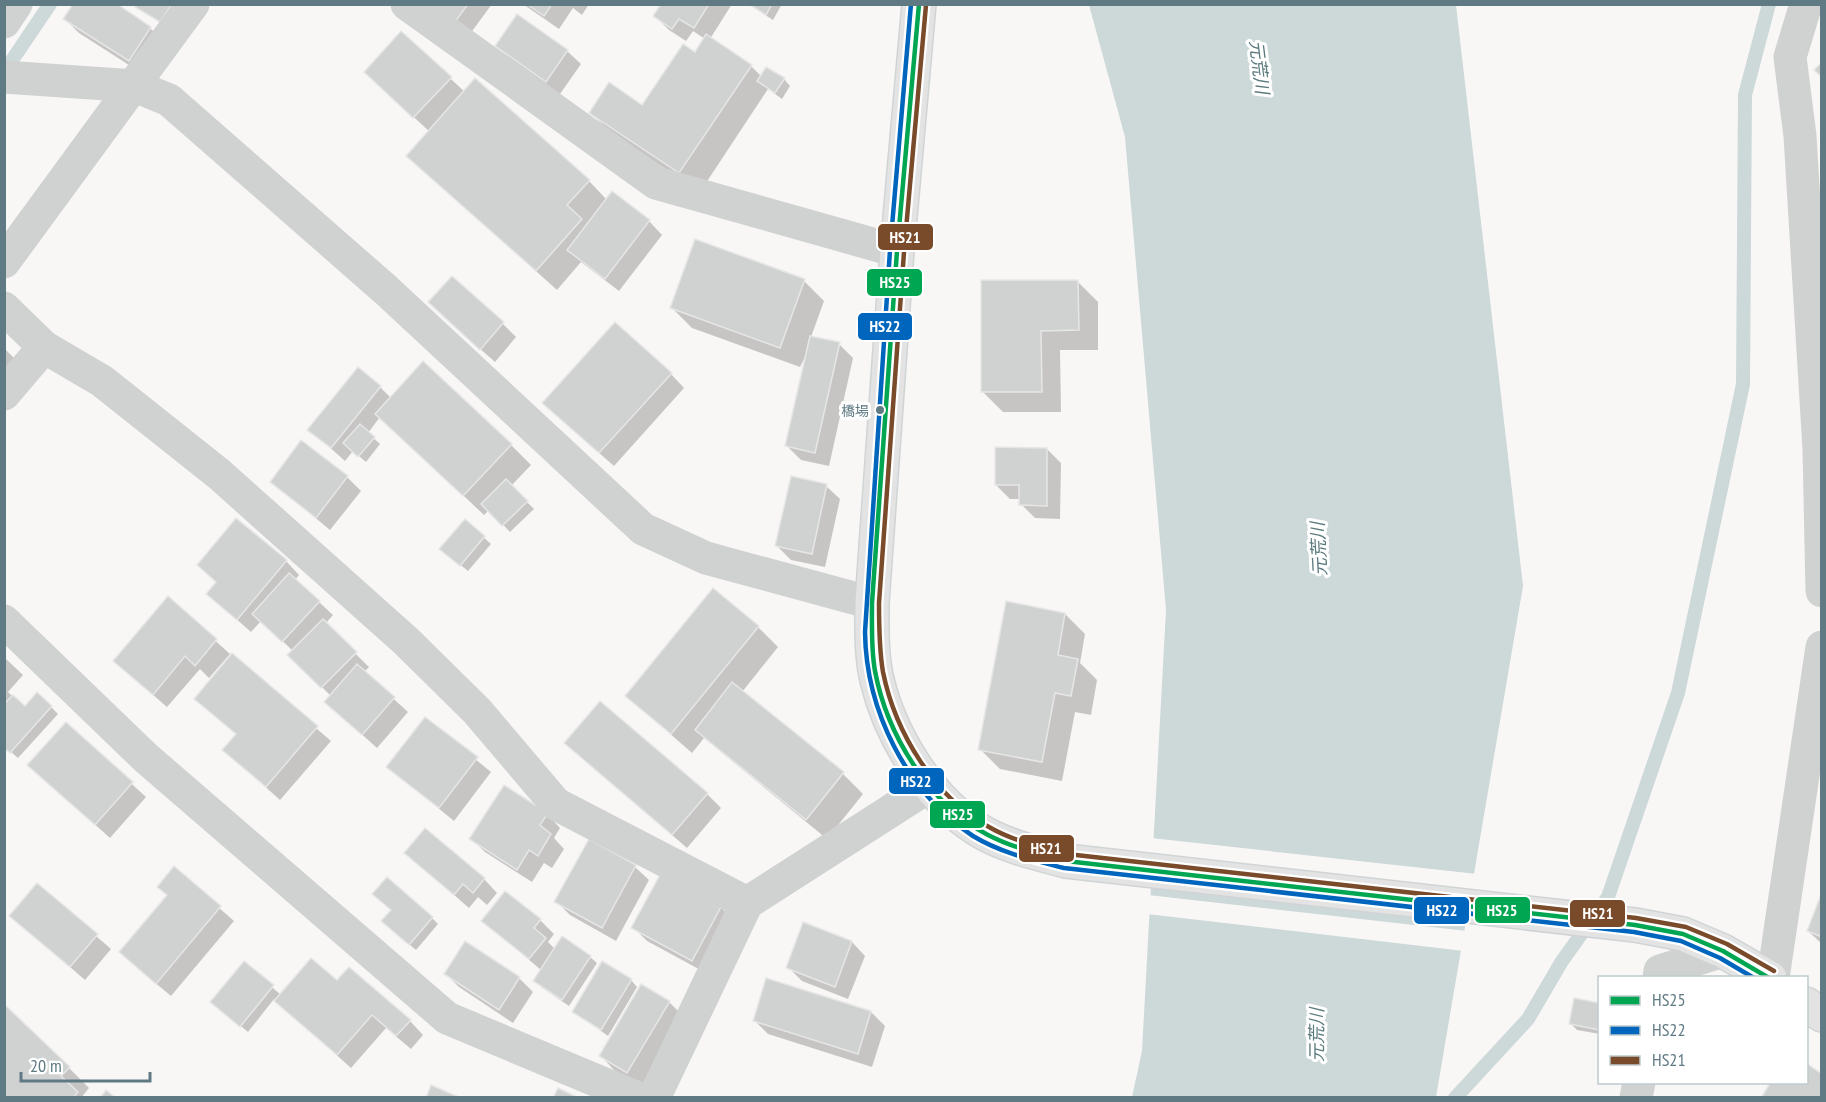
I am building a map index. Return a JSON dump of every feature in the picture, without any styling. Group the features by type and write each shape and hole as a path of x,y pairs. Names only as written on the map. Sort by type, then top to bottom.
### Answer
{"main road":[{"path":"919,4 897,251 872,603 872,642 877,678 888,716 931,785 977,829 1019,849 1066,861 1529,912 1683,934 1723,951 1767,976"},
{"path":"1808,1005 1821,1015"}],"street":[{"path":"4,22 16,4"},
{"path":"4,262 193,4"},
{"path":"407,4 656,183 897,251"},
{"path":"1806,4 1790,57 1810,144 1821,591"},
{"path":"4,77 135,86 169,100 386,290 643,529 706,558 872,603"},
{"path":"4,308 44,347 102,381 219,474 438,672 477,711 556,804 747,903"},
{"path":"4,394 44,347"},
{"path":"4,621 146,758 447,1018 638,1098"},
{"path":"1771,976 1821,647"},
{"path":"654,1098 747,903 931,785"},
{"path":"1659,976 1660,972 1723,951"}],"water":[{"name":"元荒川","path":"1089,5 1456,5 1523,586 1436,1097 1132,1097 1142,1051 1166,610 1125,137"}],"pier":[{"path":"1151,838 1477,874 1469,922 1148,887"},
{"path":"1148,895 1467,931 1464,951 1147,914"}],"building":[{"path":"73,4 117,4 151,27 129,61 63,19"},
{"path":"137,4 172,4 160,22 135,7"},
{"path":"432,4 468,4 455,22"},
{"path":"527,4 552,4 544,16"},
{"path":"661,4 709,4 694,28 679,19 672,29 653,16"},
{"path":"749,4 772,4 766,15"},
{"path":"517,14 568,50 546,82 495,46"},
{"path":"401,31 452,77 413,118 364,72"},
{"path":"706,34 752,65 679,173 589,113 609,82 642,105 683,44 695,52"},
{"path":"1822,62 1822,77 1814,70"},
{"path":"766,67 785,78 775,93 757,81"},
{"path":"475,78 590,180 567,205 582,219 536,271 406,156"},
{"path":"612,191 650,220 605,279 567,250"},
{"path":"695,239 805,279 780,348 670,308"},
{"path":"452,276 504,322 480,350 428,302"},
{"path":"981,280 1078,280 1079,330 1041,331 1042,392 981,392"},
{"path":"615,322 672,373 599,453 542,403"},
{"path":"810,336 840,342 815,453 785,446"},
{"path":"423,361 512,444 463,496 375,414"},
{"path":"358,367 381,386 331,448 307,430"},
{"path":"360,424 375,437 358,457 343,443"},
{"path":"301,440 348,476 316,518 270,482"},
{"path":"995,447 1047,448 1047,506 1019,505 1019,485 995,485"},
{"path":"791,476 827,484 812,554 775,546"},
{"path":"506,479 528,501 502,526 481,504"},
{"path":"236,518 287,560 237,620 206,594 216,582 197,565"},
{"path":"465,519 485,536 460,566 439,549"},
{"path":"289,573 320,601 282,642 252,614"},
{"path":"713,588 759,626 671,734 625,696"},
{"path":"168,596 217,639 195,666 185,656 153,695 113,661"},
{"path":"1006,601 1065,613 1058,655 1078,659 1071,696 1055,693 1042,762 978,750"},
{"path":"323,619 357,652 321,688 287,655"},
{"path":"232,653 318,726 266,787 222,750 236,734 194,699"},
{"path":"357,664 395,697 362,735 324,702"},
{"path":"732,682 844,772 806,820 695,730"},
{"path":"37,692 52,706 10,753 4,748 4,704 13,695 25,706"},
{"path":"600,701 708,793 672,835 564,743"},
{"path":"425,717 478,757 439,808 386,767"},
{"path":"66,722 133,782 95,825 27,765"},
{"path":"504,785 548,813 540,825 551,834 538,856 529,850 517,870 469,839"},
{"path":"425,828 485,878 473,893 463,884 454,895 404,853"},
{"path":"589,839 636,865 602,928 554,902"},
{"path":"174,866 221,906 156,984 119,952 167,895 157,887"},
{"path":"661,873 722,905 692,961 631,928"},
{"path":"387,877 433,917 409,945 381,921 391,910 372,894"},
{"path":"37,883 98,934 70,967 9,916"},
{"path":"505,891 541,919 534,928 546,938 529,959 481,921"},
{"path":"1820,897 1822,897 1822,937 1807,931"},
{"path":"803,922 852,941 835,987 786,968"},
{"path":"562,936 591,956 562,1000 533,981"},
{"path":"465,941 520,977 499,1010 444,974"},
{"path":"311,958 337,980 349,967 411,1020 396,1036 372,1015 337,1055 274,1001"},
{"path":"244,961 274,985 240,1027 210,1002"},
{"path":"602,961 632,979 601,1030 572,1012"},
{"path":"766,978 871,1011 858,1054 753,1021"},
{"path":"641,984 670,1001 627,1073 599,1056"},
{"path":"1574,998 1598,1003 1598,1030 1569,1024"},
{"path":"4,1004 70,1067 61,1076 78,1092 73,1098 4,1098"},
{"path":"1808,1064 1822,1074 1822,1098 1761,1098 1769,1085 1808,1084"},
{"path":"431,1085 461,1098 426,1098"},
{"path":"558,1088 579,1098 553,1098"},
{"path":"106,1090 116,1098 100,1098"}],"waterway":[{"path":"4,72 50,4"},
{"path":"1455,1098 1528,1019 1562,961 1608,897 1678,693 1743,384 1745,95 1769,4"}],"transit line":[{"name":"HS22","path":"911,4 890,250 865,632 867,661 882,719 894,747 928,797 949,818 984,842 1017,855 1064,868 1634,932 1681,941 1720,958 1751,976"},
{"name":"HS25","path":"919,4 897,251 872,603 872,637 875,671 890,719 914,766 930,787 967,822 997,840 1066,861 1635,925 1683,934 1723,951 1766,976"},
{"name":"HS21","path":"926,5 904,252 879,620 883,672 889,695 908,740 935,781 969,814 998,832 1017,840 1067,854 1636,918 1686,927 1727,944 1774,971"}],"place":[{"name":"橋場","path":"880,410"}]}
